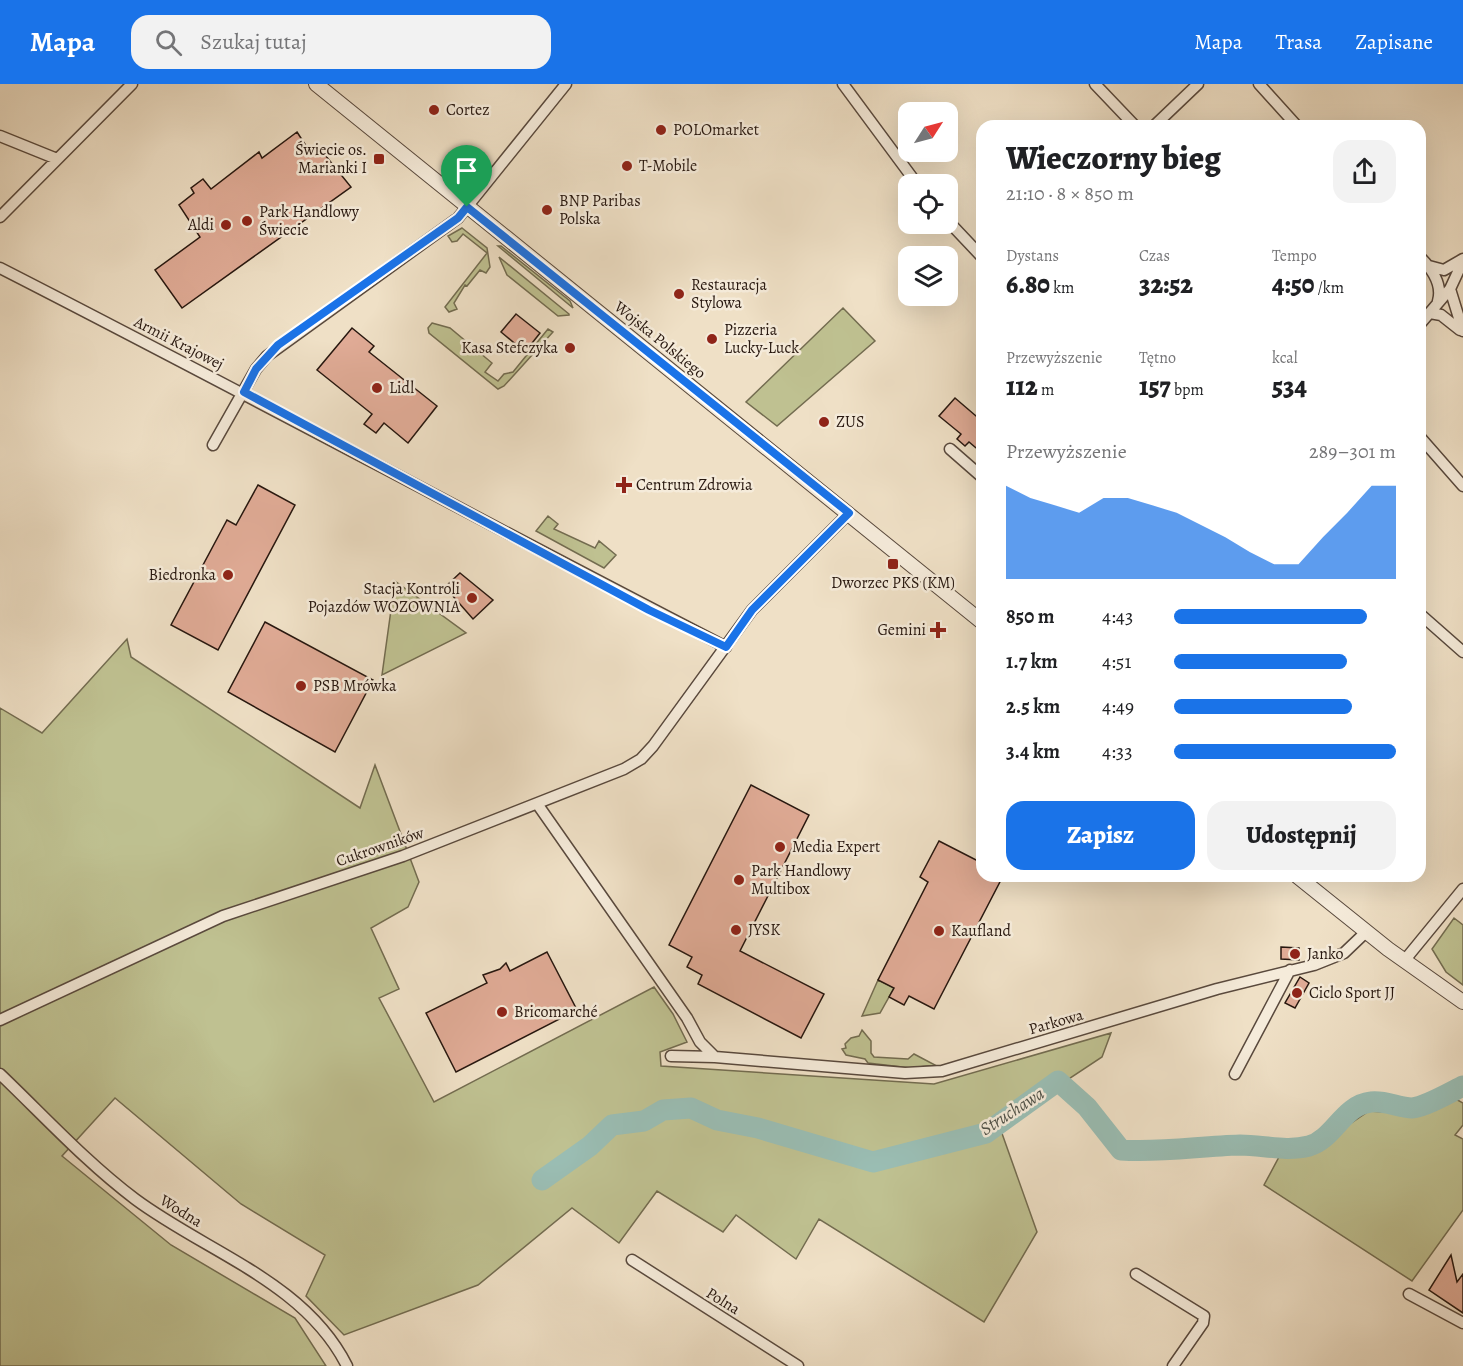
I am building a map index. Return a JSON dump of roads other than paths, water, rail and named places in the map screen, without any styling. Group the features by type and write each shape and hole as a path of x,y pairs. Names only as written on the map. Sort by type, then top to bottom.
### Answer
{"street":[{"path":"0,217 132,84"},
{"name":"Wojska Polskiego","path":"316,84 976,617"},
{"path":"213,445 256,369 278,345 451,222 467,207 566,84"},
{"path":"843,84 910,174"},
{"path":"1095,84 1129,120"},
{"path":"1160,120 1198,84"},
{"path":"1259,84 1292,120"},
{"path":"0,136 57,159"},
{"path":"958,232 976,251"},
{"path":"1429,266 1444,270 1463,260"},
{"path":"1426,317 1450,289 1463,260"},
{"path":"1426,263 1439,283 1441,293 1438,301"},
{"name":"Armii Krajowej","path":"0,268 244,392 649,610 726,647"},
{"path":"1450,289 1463,332"},
{"path":"1430,313 1441,315 1463,332"},
{"path":"1426,444 1463,486"},
{"path":"950,449 976,472"},
{"name":"Cukrowników","path":"0,1020 223,916 403,856 624,770 641,759 752,610 849,513"},
{"path":"1426,619 1463,652"},
{"path":"538,805 687,1018 700,1042 715,1057"},
{"path":"1304,882 1404,961 1463,1002"},
{"path":"1404,961 1463,889"},
{"name":"Parkowa","path":"671,1056 827,1064 905,1073 942,1071 1340,956 1366,932"},
{"path":"1235,1074 1290,970"},
{"name":"Wodna","path":"0,1074 132,1197 304,1308 329,1334 347,1366"},
{"name":"Polna","path":"632,1260 798,1366"},
{"path":"1136,1274 1204,1316 1203,1323 1173,1366"},
{"path":"1409,1294 1463,1323"}],"waterway":[{"name":"Struchawa","path":"542,1180 590,1146 612,1125 644,1121 663,1110 691,1108 717,1120 758,1128 873,1162 986,1133 1058,1081 1087,1107 1121,1150 1136,1151 1240,1145 1300,1148 1325,1137 1346,1115 1361,1104 1376,1102 1412,1108 1438,1099 1463,1086"}],"place":[{"name":"Cortez","path":"434,110"},
{"name":"POLOmarket","path":"661,130"},
{"name":"Świecie os. Marianki I","path":"379,159"},
{"name":"T-Mobile","path":"627,166"},
{"name":"BNP Paribas Polska","path":"547,210"},
{"name":"Park Handlowy Świecie","path":"247,221"},
{"name":"Aldi","path":"226,225"},
{"name":"Restauracja Stylowa","path":"679,294"},
{"name":"Pizzeria Lucky-Luck","path":"712,339"},
{"name":"Kasa Stefczyka","path":"570,348"},
{"name":"Lidl","path":"377,388"},
{"name":"ZUS","path":"824,422"},
{"name":"Centrum Zdrowia","path":"624,485"},
{"name":"Dworzec PKS (KM)","path":"893,564"},
{"name":"Biedronka","path":"228,575"},
{"name":"Stacja Kontroli Pojazdów WOZOWNIA","path":"472,598"},
{"name":"Gemini","path":"938,630"},
{"name":"PSB Mrówka","path":"301,686"},
{"name":"Media Expert","path":"780,847"},
{"name":"Park Handlowy Multibox","path":"739,880"},
{"name":"JYSK","path":"736,930"},
{"name":"Kaufland","path":"939,931"},
{"name":"Janko","path":"1295,954"},
{"name":"Ciclo Sport JJ","path":"1297,993"},
{"name":"Bricomarché","path":"502,1012"}]}
